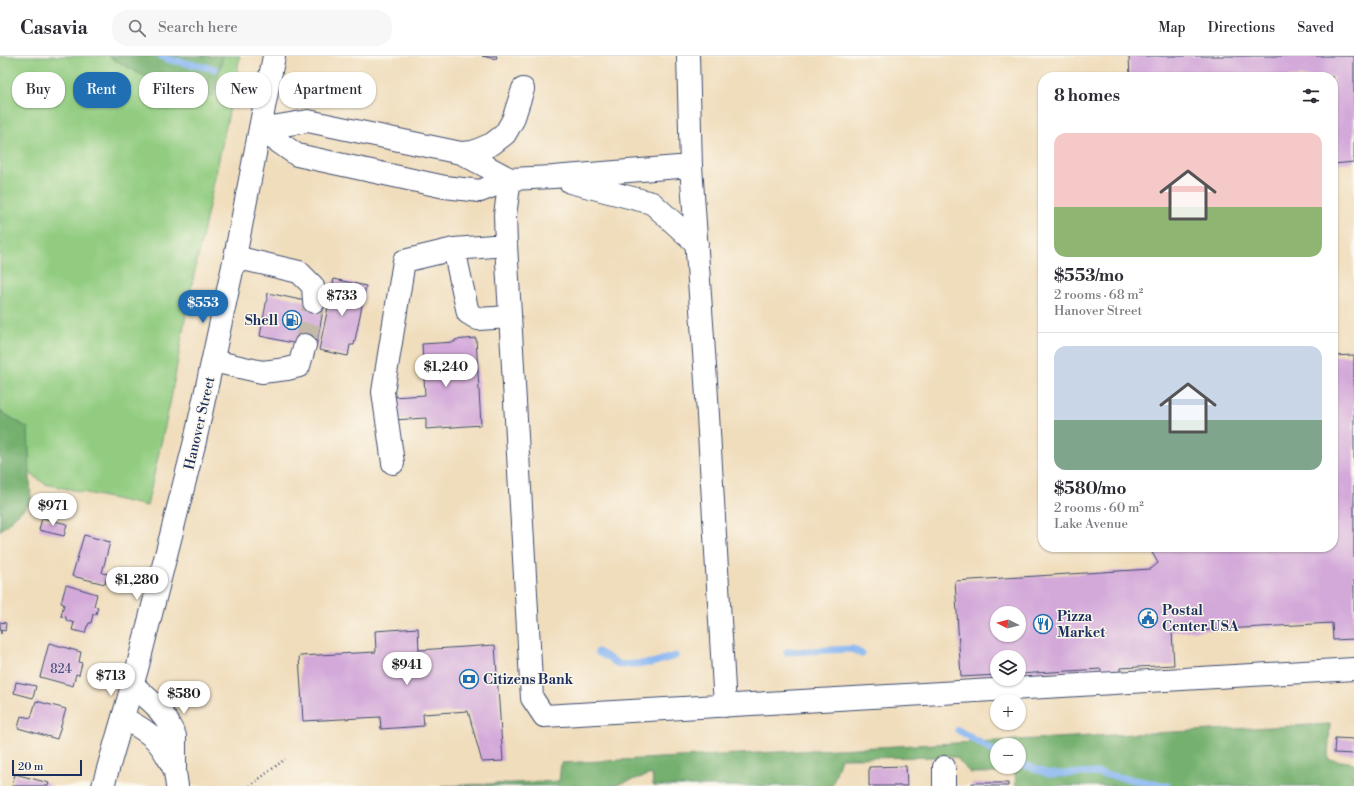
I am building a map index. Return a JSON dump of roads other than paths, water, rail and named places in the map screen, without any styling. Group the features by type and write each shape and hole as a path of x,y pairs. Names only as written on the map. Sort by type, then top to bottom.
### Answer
{"main road":[{"name":"Hanover Street","path":"103,786 133,685 174,525 213,361 274,56"},
{"path":"688,56 691,166 725,706"},
{"path":"461,153 473,152 492,144 505,134 513,120 523,89"},
{"path":"260,130 308,121 461,153 510,179"},
{"path":"260,130 298,155 445,187 480,191 510,179 691,166"},
{"path":"553,177 652,203 697,244"},
{"path":"510,179 505,215 506,245 532,698 544,716 1354,669"},
{"path":"393,463 383,392 404,261 454,249 506,245"},
{"path":"454,249 468,313 478,319 510,317"},
{"path":"235,257 299,272 313,286 314,302"},
{"path":"213,361 262,372 287,369 299,366 305,345"},
{"path":"133,685 155,705 166,719 175,736 176,779"},
{"path":"123,718 142,728 164,749 176,779"}],"waterway":[{"path":"161,56 166,59 215,69"},
{"path":"787,652 852,649 862,654"},
{"path":"598,652 620,665 652,663 675,656"},
{"path":"958,730 990,749"},
{"path":"1026,766 1049,774 1097,773 1167,786"}],"tunnel":[{"path":"305,345 314,302"}],"place":[{"name":"Shell","path":"292,320"},
{"name":"Postal Center USA","path":"1148,618"},
{"name":"Pizza Market","path":"1043,624"},
{"name":"Citizens Bank","path":"469,679"}]}
